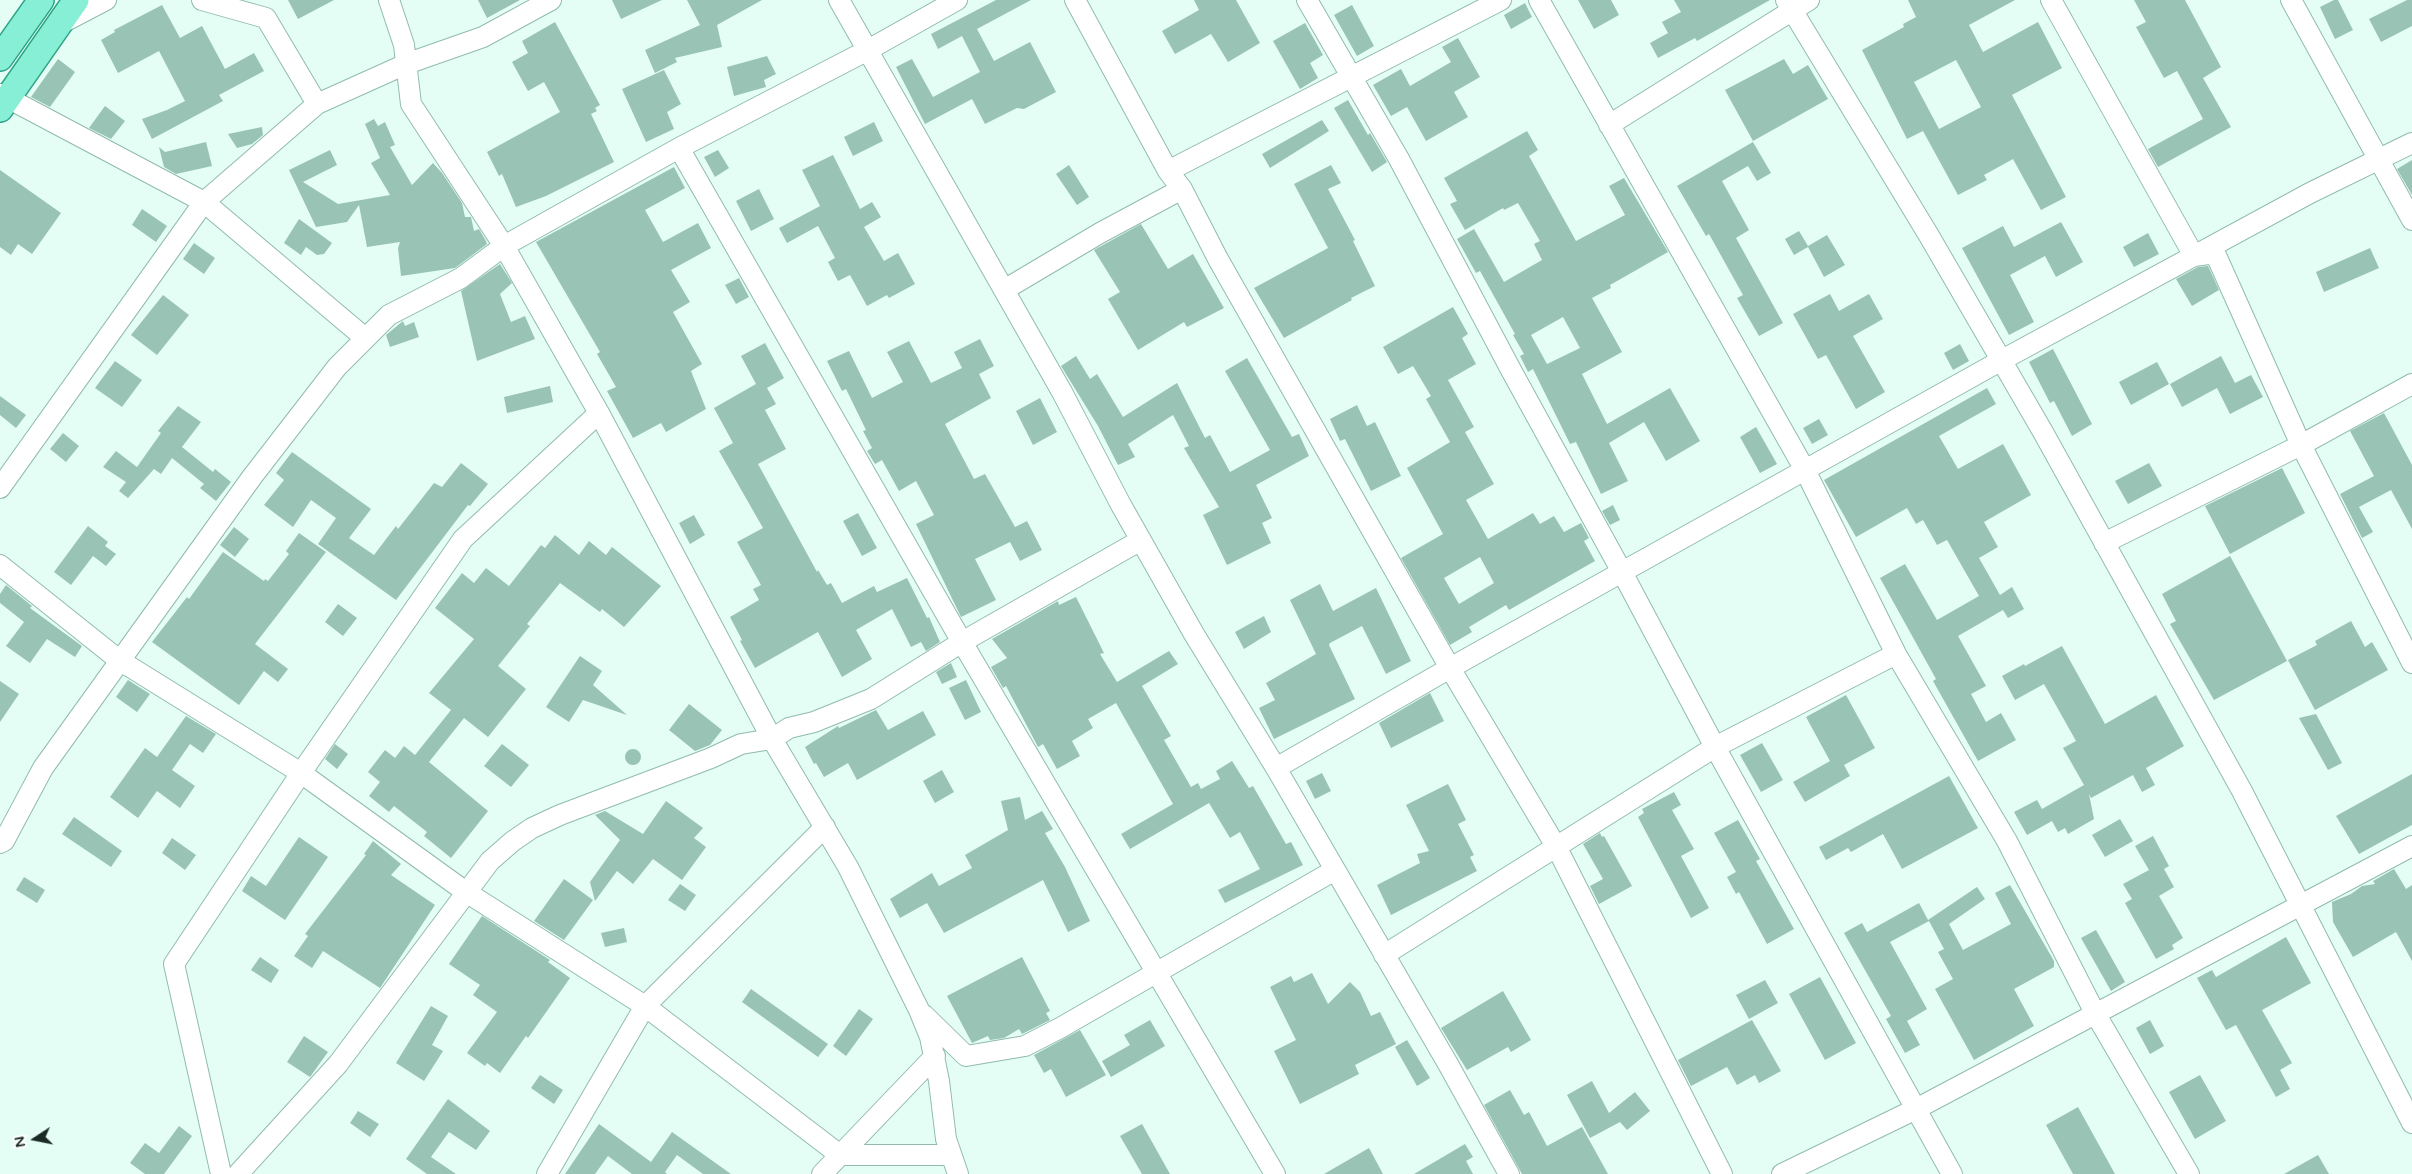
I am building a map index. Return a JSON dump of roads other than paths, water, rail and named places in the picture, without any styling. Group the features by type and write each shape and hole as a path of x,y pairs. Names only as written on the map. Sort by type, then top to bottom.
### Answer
{"main road":[{"path":"0,58 41,0"},
{"path":"3,100 76,0"}],"street":[{"path":"58,25 106,0"},
{"path":"202,0 266,18 317,104"},
{"path":"389,0 404,45 411,104 504,246 599,413 772,739 848,867 919,1010 930,1037 935,1056 950,1155 958,1174"},
{"path":"0,488 204,202 317,104 406,64 483,37 552,0"},
{"path":"839,0 1062,392 1140,540 1194,634 1276,768 1509,1174"},
{"path":"0,843 4,841 43,768 252,477 337,367 389,315 460,278 504,246 679,148 868,50 957,0"},
{"path":"1075,0 1168,171 1182,189 1218,259 1450,668 1557,848 1722,1174"},
{"path":"1307,0 1353,76 1715,747 1952,1174"},
{"path":"1168,171 1501,0"},
{"path":"1539,0 1805,470 1896,654 2007,841 2095,1013 2189,1174"},
{"path":"1609,125 1789,5 1809,0"},
{"path":"2051,0 2194,256"},
{"path":"2291,0 2412,220"},
{"path":"1789,5 2002,360 2104,543 2242,791 2412,1124"},
{"path":"3,100 204,202 365,338"},
{"path":"1276,768 1450,668 2002,360 2310,193 2412,143"},
{"path":"679,148 962,642 1275,1174"},
{"path":"1004,290 1100,233 1182,189"},
{"path":"2194,256 2215,253 2301,445 2412,663"},
{"path":"2104,543 2301,445 2412,384"},
{"path":"221,1174 174,964 300,773 463,539 599,413"},
{"path":"238,1174 338,1064 490,861 532,828 560,815 711,758 741,744 772,739 789,728 814,722 871,699 962,642 1140,540"},
{"path":"0,565 119,660 300,773 466,892 646,1006 840,1155 950,1155"},
{"path":"1384,955 1715,747 1896,654"},
{"path":"547,1174 646,1006 824,827"},
{"path":"1782,1174 1916,1110 2095,1013 2412,846"},
{"path":"919,1010 966,1056 993,1053 1025,1046 1335,870"},
{"path":"822,1174 935,1056"}]}
